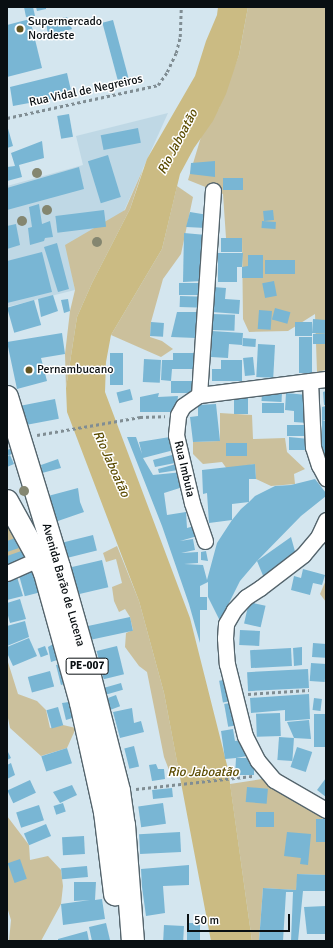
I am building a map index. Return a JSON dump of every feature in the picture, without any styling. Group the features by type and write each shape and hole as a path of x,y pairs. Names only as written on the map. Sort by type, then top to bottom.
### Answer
{"main road":[{"name":"Avenida Barão de Lucena","path":"7,397 61,574 119,791 124,825 132,941"},
{"path":"7,501 40,559 80,703 105,812 121,941"}],"street":[{"path":"199,395 214,190"},
{"path":"178,416 184,406 199,395 326,379"},
{"path":"310,381 313,447 319,465 326,478"},
{"name":"Rua Imbuia","path":"178,416 176,435 192,503 205,541"},
{"path":"326,520 322,539 260,588 246,597 234,610 226,624 225,638 227,664 245,736 258,761 274,780 326,810"},
{"path":"7,573 40,559"}],"path":[{"name":"Rua Vidal de Negreiros","path":"7,118 158,85 167,72 176,53 180,37 181,7"},
{"path":"32,436 140,417 178,416"},
{"path":"235,694 309,690"},
{"path":"119,791 247,777"}],"shaded area":[{"path":"248,7 326,7 326,370 317,372 315,314 288,331 249,332 243,319 242,238 226,238 223,194 188,180 201,137 219,108 239,55"},
{"path":"168,113 115,231 66,245 75,290 7,307 7,186 83,165 76,136"},
{"path":"143,169 130,209 92,283 77,317 66,388 65,354 70,311 75,290 65,245 125,210"},
{"path":"177,186 193,197 181,254 163,279 151,322 150,337 162,341 173,349 161,357 111,335 162,249"},
{"path":"220,413 252,415 253,439 285,438 287,452 305,469 294,474 295,484 271,486 256,479 255,464 227,469 222,462 203,464 193,454 193,442 220,441"},
{"path":"7,523 27,549 7,569"},
{"path":"117,546 139,601 164,693 180,777 169,770 164,757 147,672 139,666 125,647 126,633 133,630 130,617 125,609 119,612 114,601 112,587 122,583 116,559 106,562 103,553"},
{"path":"326,580 326,602 320,594"},
{"path":"7,659 18,694 37,701 46,710 50,728 63,725 76,728 67,748 41,756 10,728 7,713"},
{"path":"268,778 320,811 326,830 326,875 298,874 296,890 263,888 259,941 252,941 230,784"},
{"path":"7,816 29,845 30,860 48,856 61,870 63,886 61,904 41,941 9,941 11,920 7,907"}],"water":[{"name":"Rio Jaboatão","path":"218,7 248,7 239,55 226,94 213,121 194,148 180,174 162,249 111,335 106,362 105,392 190,618 228,769 252,941 211,941 164,693 139,601 67,412 66,388 77,317 92,283 130,209 147,159 195,76 206,41 217,15"}],"building":[{"path":"24,7 33,7 35,16 26,17"},
{"path":"36,7 46,7 46,9 37,11"},
{"path":"67,17 72,29 48,36 46,21"},
{"path":"30,19 42,68 7,77 7,25"},
{"path":"113,20 130,85 120,88 102,23"},
{"path":"67,73 72,95 13,106 10,87"},
{"path":"69,114 73,137 61,139 57,116"},
{"path":"7,125 13,146 7,148"},
{"path":"138,128 141,143 104,150 101,135"},
{"path":"42,141 44,158 19,165 22,177 7,181 7,167 15,166 11,153"},
{"path":"108,155 121,197 101,203 88,161"},
{"path":"215,161 215,177 190,174 191,163"},
{"path":"79,167 84,189 7,210 7,188"},
{"path":"223,178 243,178 243,190 223,190"},
{"path":"39,204 42,224 50,221 53,237 45,238 44,241 30,245 28,228 32,227 29,207"},
{"path":"104,210 106,227 57,233 55,216"},
{"path":"273,210 274,220 264,221 263,211"},
{"path":"190,212 208,215 206,228 186,227"},
{"path":"262,221 276,222 275,229 262,228"},
{"path":"16,224 20,245 7,249 7,226"},
{"path":"184,233 206,235 202,281 183,282"},
{"path":"221,238 242,238 242,252 221,252"},
{"path":"57,243 69,289 58,292 44,247"},
{"path":"42,252 52,292 7,303 7,261"},
{"path":"218,253 243,253 242,267 237,267 237,282 218,282"},
{"path":"248,255 263,255 263,278 242,278 242,267 248,266"},
{"path":"265,260 295,260 295,274 265,274"},
{"path":"274,281 277,296 265,298 262,283"},
{"path":"179,283 205,283 205,295 179,295"},
{"path":"213,287 226,288 225,299 240,300 239,314 212,312"},
{"path":"53,295 58,311 41,317 38,299"},
{"path":"180,296 204,297 204,308 180,307"},
{"path":"68,299 70,311 64,313 61,300"},
{"path":"34,300 41,325 14,333 7,308"},
{"path":"275,308 290,312 287,324 272,320"},
{"path":"259,310 272,311 271,330 258,329"},
{"path":"177,312 199,312 196,338 171,337"},
{"path":"212,314 235,315 234,331 211,330"},
{"path":"313,319 326,320 325,334 312,333"},
{"path":"151,322 164,323 163,337 150,336"},
{"path":"295,322 312,322 312,336 295,336"},
{"path":"212,331 243,333 242,345 229,344 228,358 211,357"},
{"name":"Pernambucano","path":"62,333 65,354 41,358 47,381 17,389 7,342"},
{"path":"313,334 326,334 326,344 313,344"},
{"path":"299,337 312,337 312,373 299,373"},
{"path":"243,338 256,339 255,347 242,346"},
{"path":"258,344 275,345 273,378 256,377"},
{"path":"110,353 123,353 123,385 110,385"},
{"path":"173,353 196,353 195,369 172,369 171,381 161,380 162,360 173,360"},
{"path":"253,357 255,375 245,376 243,358"},
{"path":"144,359 161,360 160,383 143,382"},
{"path":"221,360 242,360 242,381 212,381 212,369 221,369"},
{"path":"171,381 194,381 194,393 171,393"},
{"path":"130,389 133,400 119,403 116,393"},
{"path":"326,391 326,405 324,405 323,392"},
{"path":"262,392 282,393 282,402 262,401"},
{"path":"159,393 158,397 178,396 176,412 140,412 140,397"},
{"path":"286,393 307,395 308,423 294,422 294,411 285,410"},
{"path":"234,398 248,398 248,414 234,414"},
{"path":"55,399 59,419 24,425 21,406"},
{"path":"262,403 284,403 284,413 262,413"},
{"path":"216,404 220,441 193,442 190,417 198,416 198,405"},
{"path":"326,406 326,420 322,421 322,407"},
{"path":"322,421 326,421 326,456 322,456"},
{"path":"287,425 307,425 307,436 287,436"},
{"path":"127,437 136,437 142,454 139,442 170,437 174,450 143,458 153,475 183,472 186,486 164,493 167,515 186,512 187,528 198,525 201,535 180,541 193,539 195,550 181,553 198,552 198,563 184,564 203,565 207,580 217,543 232,520 255,496 275,486 291,485 315,479 326,493 326,496 301,516 257,561 240,581 220,621 208,597 208,582 200,586 200,597 207,597 207,610 200,610 200,643 189,604 162,526"},
{"path":"289,437 309,439 311,450 289,450"},
{"path":"226,443 247,443 247,456 226,456"},
{"path":"10,449 12,454 7,456 7,450"},
{"path":"10,455 14,464 7,467 7,457"},
{"path":"172,455 175,463 155,467 153,460"},
{"path":"58,459 61,468 42,473 41,465"},
{"path":"176,464 178,470 159,473 158,469"},
{"path":"255,464 256,479 249,479 249,502 232,504 232,520 209,523 207,493 203,494 202,470"},
{"path":"78,488 80,502 84,512 55,522 48,496"},
{"path":"93,535 97,551 67,558 63,542"},
{"path":"291,537 296,555 264,578 257,561"},
{"path":"15,538 19,548 7,552 7,541"},
{"path":"27,549 31,560 7,568 7,556"},
{"path":"206,551 208,561 201,560 201,552"},
{"path":"102,560 108,587 75,595 69,568"},
{"path":"34,569 40,592 25,596 19,573"},
{"path":"303,569 325,575 322,585 313,583 310,595 291,590 294,576 301,578"},
{"path":"17,577 23,596 7,600 7,580"},
{"path":"20,599 26,619 10,623 7,612 7,603"},
{"path":"249,602 266,606 261,627 244,623"},
{"path":"130,617 133,631 91,640 88,626"},
{"path":"25,621 29,637 7,646 7,626"},
{"path":"240,630 260,631 259,646 239,645"},
{"path":"29,638 37,656 13,666 7,653 7,647"},
{"path":"55,643 60,659 51,662 48,647"},
{"path":"313,643 326,644 325,658 312,657"},
{"path":"45,646 48,654 41,657 38,649"},
{"path":"117,646 124,674 104,679 97,651"},
{"path":"302,647 302,665 294,666 293,648"},
{"path":"291,648 292,666 251,668 250,650"},
{"path":"65,663 71,682 61,685 56,665"},
{"path":"311,663 326,664 325,682 310,681"},
{"path":"308,669 309,688 248,691 247,672"},
{"path":"50,671 54,686 32,692 28,677"},
{"path":"229,679 233,701 223,702 219,681"},
{"path":"121,683 123,690 104,695 102,689"},
{"path":"309,694 310,719 285,721 285,710 251,713 250,698"},
{"path":"116,695 120,706 111,710 107,698"},
{"path":"314,698 322,699 320,711 313,710"},
{"path":"76,701 79,716 66,720 62,703"},
{"path":"236,702 240,725 228,727 224,704"},
{"path":"58,707 63,725 52,729 46,710"},
{"path":"132,708 134,723 141,721 144,732 120,738 113,712"},
{"path":"280,713 281,736 257,737 256,714"},
{"path":"314,714 326,714 326,747 314,747"},
{"path":"309,720 311,739 294,738 287,722"},
{"path":"233,729 235,741 244,740 247,756 225,759 221,731"},
{"path":"279,737 294,738 292,761 277,760"},
{"path":"134,746 139,766 129,769 124,748"},
{"path":"297,747 312,752 306,772 291,767"},
{"path":"67,748 72,763 46,772 41,756"},
{"path":"7,750 11,758 7,760"},
{"path":"236,758 254,758 254,775 235,775"},
{"path":"11,763 15,775 7,779 7,765"},
{"path":"156,764 158,769 164,769 165,779 152,781 149,765"},
{"path":"326,778 326,797 317,790"},
{"path":"30,780 36,793 13,803 7,791"},
{"path":"72,785 77,795 60,803 53,792"},
{"path":"247,787 268,789 267,804 246,802"},
{"path":"172,788 173,797 153,799 152,790"},
{"path":"63,803 66,812 56,815 53,806"},
{"path":"163,803 166,824 141,827 138,806"},
{"path":"39,805 44,820 21,828 16,812"},
{"path":"256,812 274,812 274,827 256,827"},
{"path":"316,819 326,819 326,842 316,842"},
{"path":"46,824 51,836 29,845 24,833"},
{"path":"180,832 181,852 140,854 139,834"},
{"path":"287,832 311,834 308,865 300,864 301,858 284,856"},
{"path":"84,836 85,854 63,855 62,837"},
{"path":"20,859 27,879 15,883 8,863"},
{"path":"189,865 189,885 163,886 165,913 146,916 141,869"},
{"path":"87,866 88,877 62,879 61,868"},
{"path":"297,874 326,875 326,891 303,891 298,941 291,941 293,892 286,892 283,941 259,941 263,888 296,890"},
{"path":"74,882 96,882 95,900 102,899 105,919 63,925 61,904 90,900 74,901"},
{"path":"326,906 326,934 307,934 304,907"},
{"path":"106,923 110,940 92,941 89,927"},
{"path":"187,923 200,923 200,941 187,941"},
{"path":"164,925 184,926 183,941 163,941"},
{"path":"87,931 89,941 58,941 58,939"}],"place":[{"name":"Supermercado Nordeste","path":"20,29"},
{"name":"Pernambucano","path":"29,370"}]}
